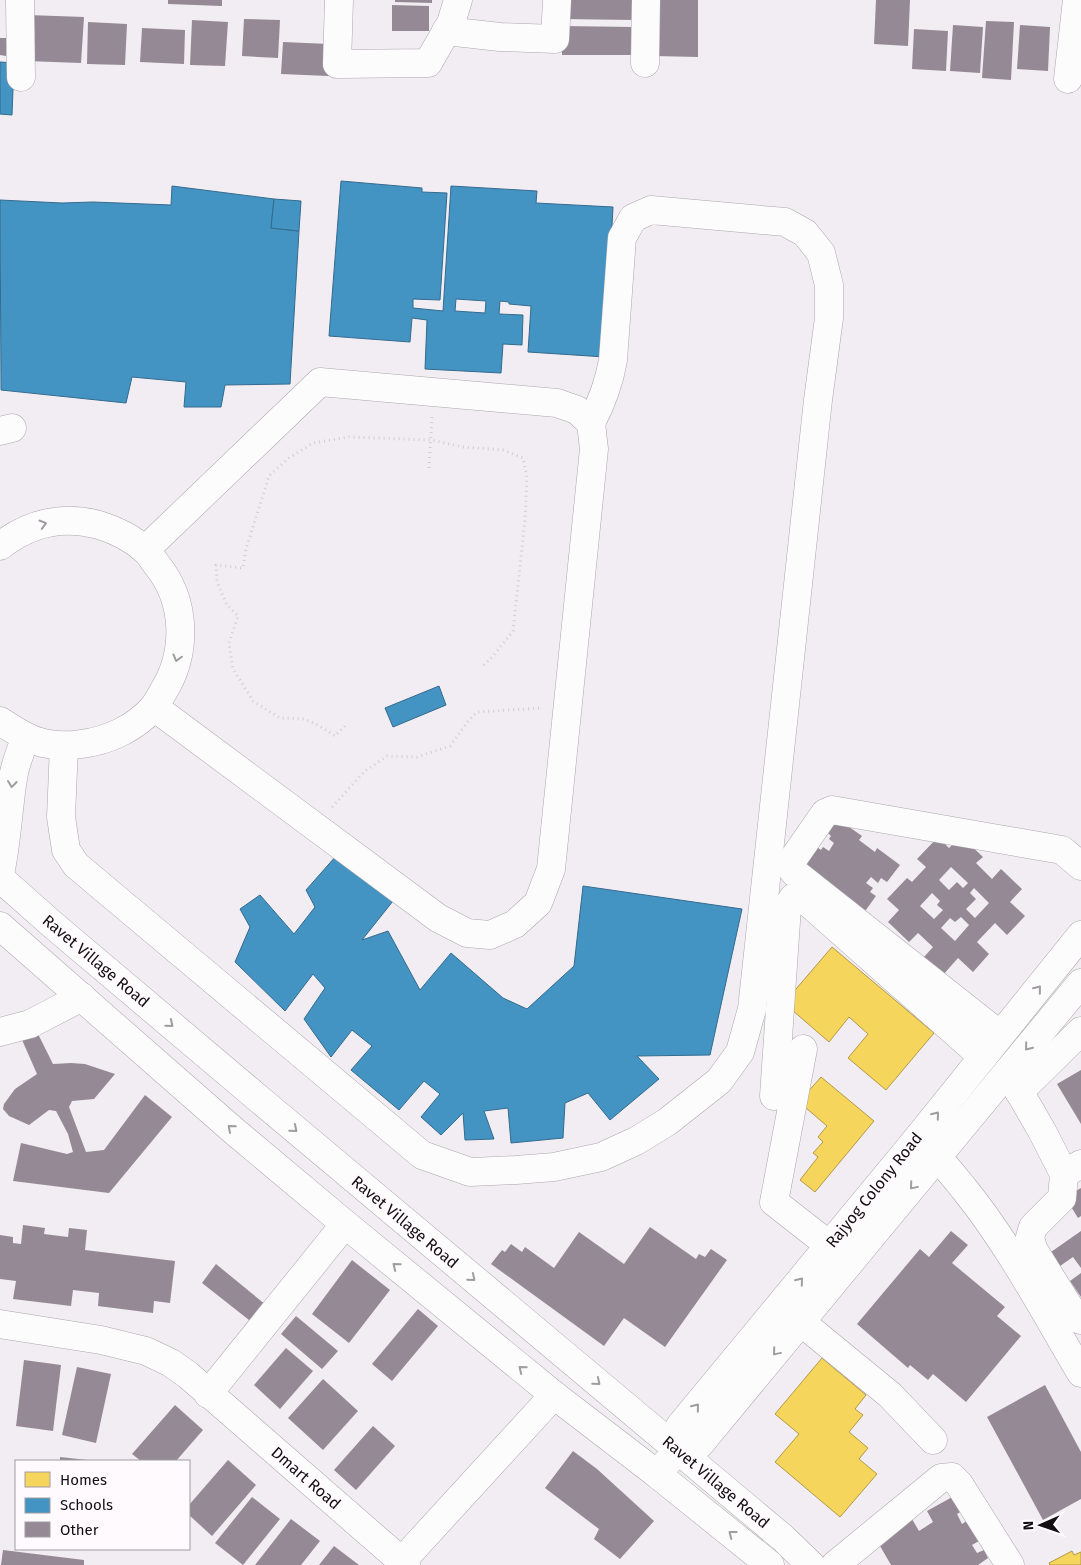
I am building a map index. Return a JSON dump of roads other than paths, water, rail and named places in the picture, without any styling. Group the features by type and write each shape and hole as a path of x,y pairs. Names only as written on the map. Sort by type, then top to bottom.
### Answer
{"street":[{"path":"20,0 21,77"},
{"path":"339,0 337,64 428,63 451,23 458,0"},
{"path":"446,31 500,37 555,39 557,0"},
{"path":"645,62 646,0"},
{"path":"1068,79 1077,0"},
{"path":"64,746 61,817 66,850 76,865 422,1155 470,1172 554,1167 601,1157 636,1141 667,1122 719,1081 740,1052 752,1009 818,400 829,318 830,285 821,253 806,233 785,222 672,211 651,210 633,218 622,238 610,380 591,423 594,449 551,869 538,902 515,924 490,935 467,933 438,918 154,707"},
{"path":"145,550 320,382 557,403 577,410 591,423"},
{"path":"0,546 14,534 47,522 82,521 116,530 145,550 167,577 179,610 181,644 172,678 154,707 128,729 98,742 64,746 45,743 7,727 13,776 6,827 5,852 0,874"},
{"path":"1000,1035 795,873 791,862 824,813 832,810 1062,850 1081,866"},
{"name":"Ravet Village Road","path":"0,878 259,1100 784,1538 811,1565"},
{"path":"774,1096 787,907 793,898 803,898 983,1057"},
{"name":"Ravet Village Road","path":"0,926 234,1131 345,1224 554,1395 657,1474 770,1565"},
{"name":"Rajyog Colony Road","path":"1081,935 917,1139 680,1426 678,1450 699,1445 938,1157 1014,1082 1081,983"},
{"path":"0,1032 30,1024 82,998"},
{"path":"1081,1031 1014,1082 1042,1131 1072,1169 1062,1198 1033,1227 1030,1238 1032,1249 1076,1318 1081,1320"},
{"path":"803,1049 774,1202 829,1245"},
{"path":"917,1139 938,1157 980,1208 1009,1252 1081,1373"},
{"path":"208,1394 345,1224"},
{"path":"801,1322 890,1395 933,1440"},
{"name":"Dmart Road","path":"1,1328 101,1340 146,1351 171,1363 188,1375 404,1563 554,1395"},
{"path":"657,1474 678,1450"},
{"path":"835,1565 941,1478 952,1477 959,1484 1010,1565"}]}
